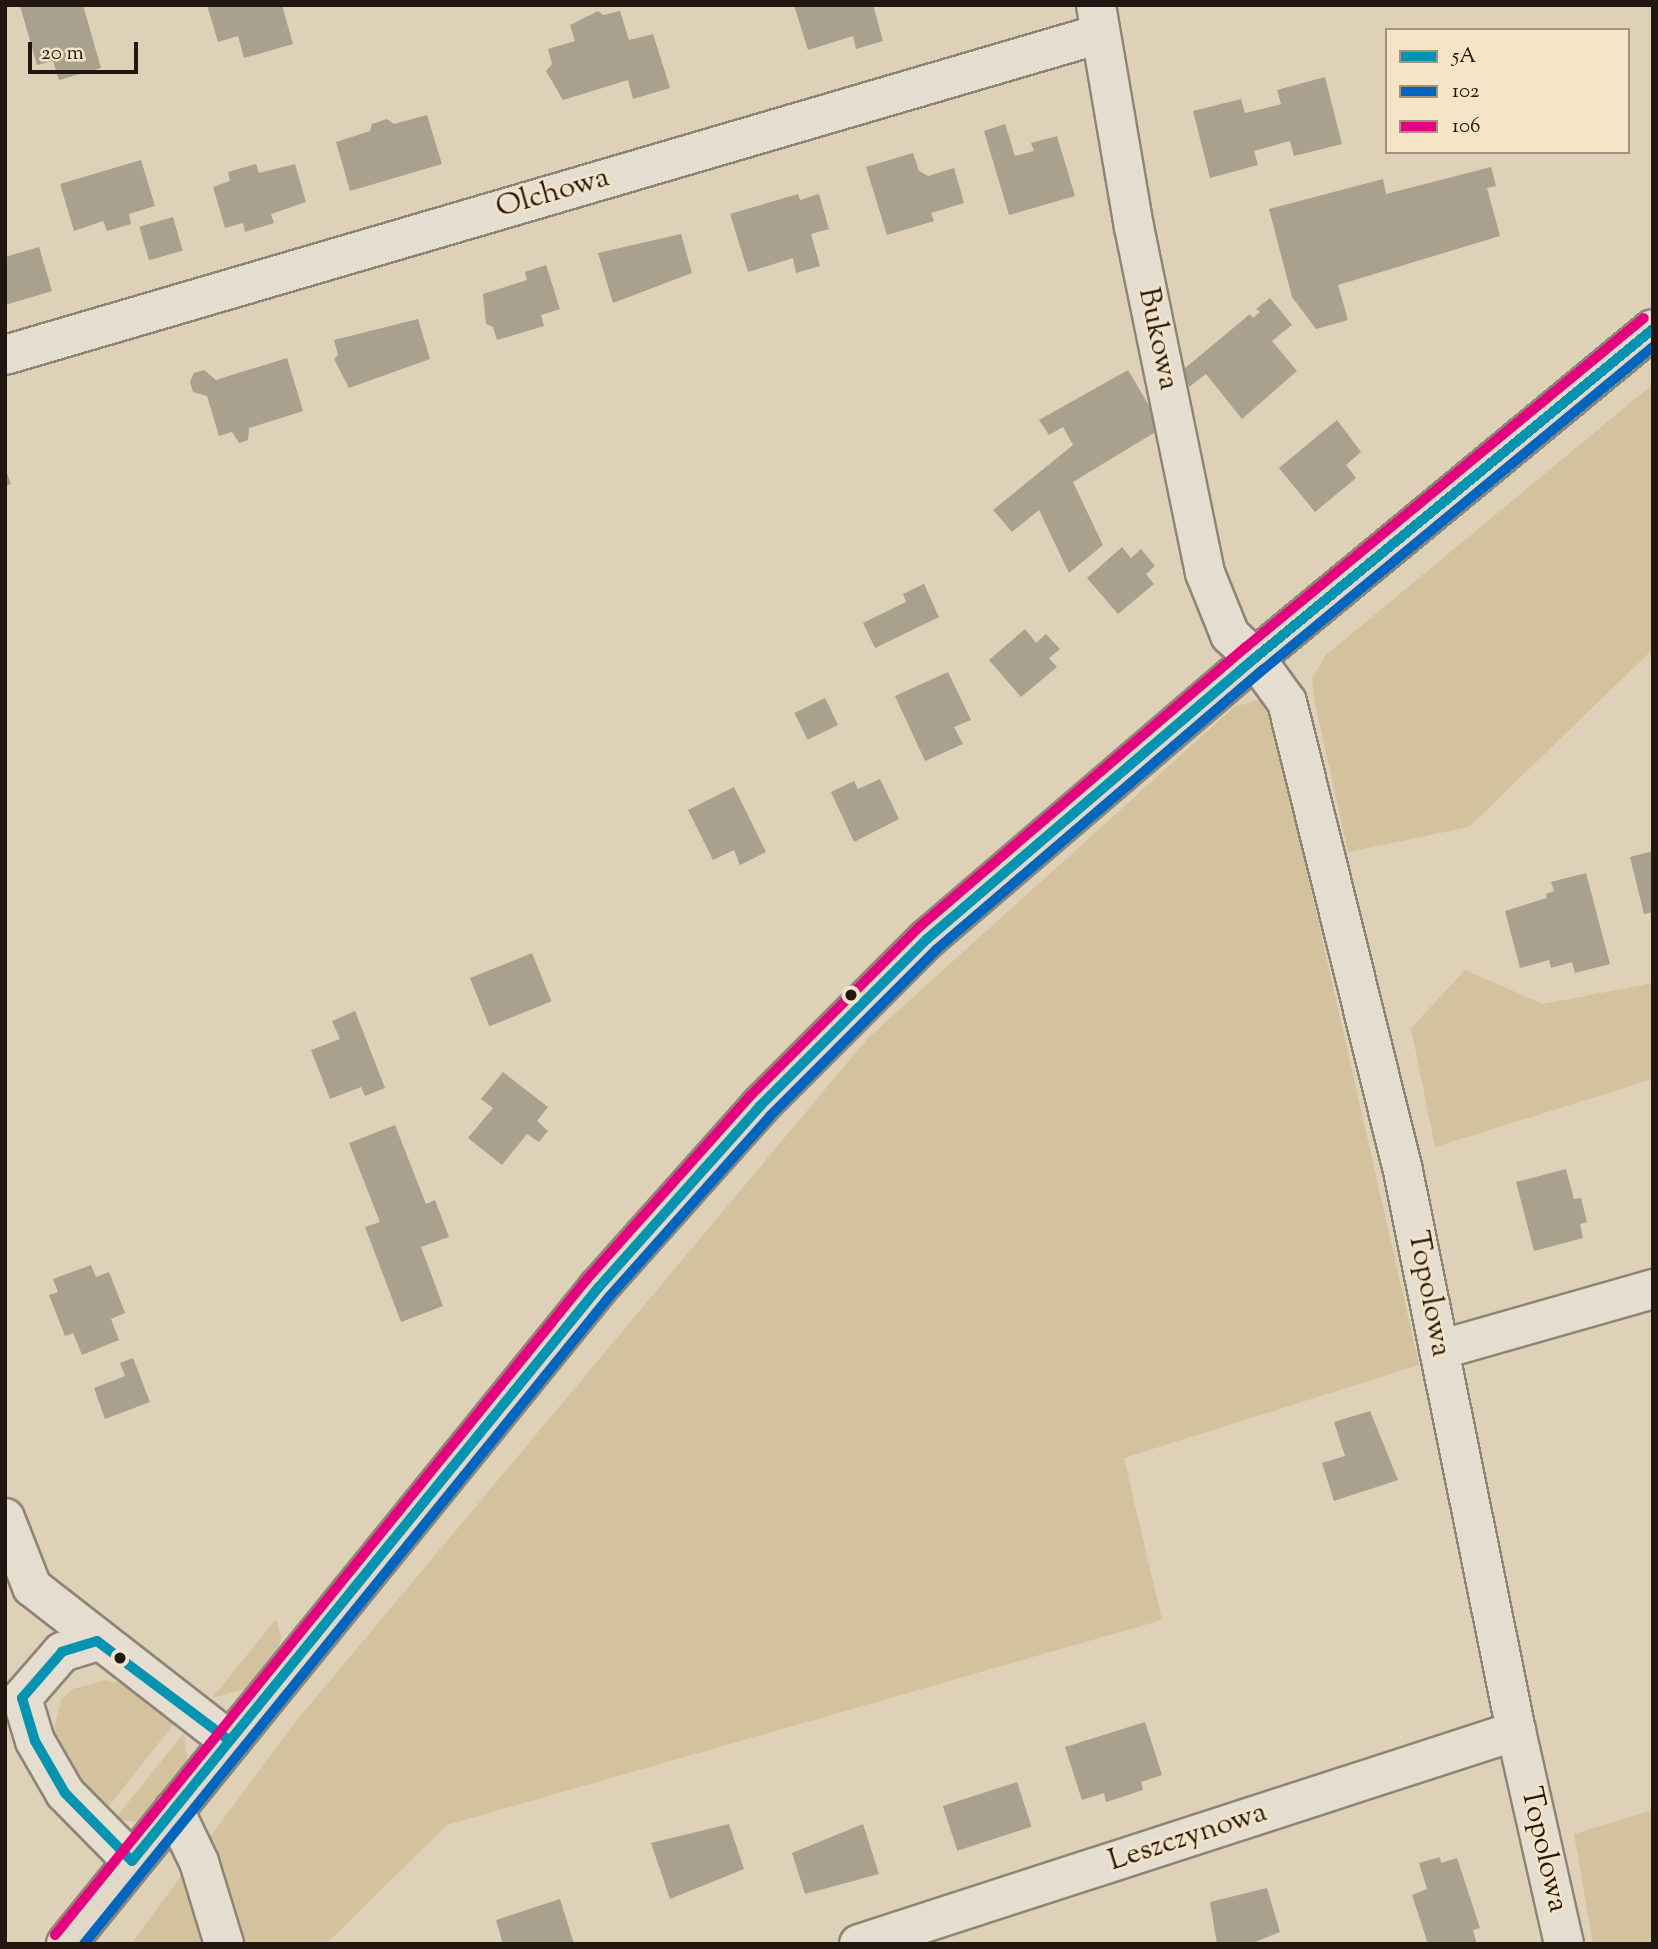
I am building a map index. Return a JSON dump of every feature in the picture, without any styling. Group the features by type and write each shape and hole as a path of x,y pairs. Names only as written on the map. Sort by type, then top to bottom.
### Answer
{"main road":[{"path":"66,1944 598,1288 760,1106 927,939 1255,658 1653,329"}],"street":[{"name":"Olchowa","path":"5,355 1098,19"},
{"name":"Bukowa","path":"1098,19 1134,227 1205,573 1230,635 1255,658"},
{"name":"Topolowa","path":"1255,658 1287,702 1403,1171 1516,1731 1564,1944"},
{"path":"1439,1350 1653,1289"},
{"path":"5,1518 32,1587 97,1641 230,1741"},
{"path":"97,1641 62,1651 14,1699 65,1793 132,1861"},
{"name":"Leszczynowa","path":"859,1944 1516,1731"},
{"path":"174,1810 199,1862 224,1944"}],"shaded area":[{"path":"1653,384 1653,649 1469,827 1348,852 1315,704 1312,678 1326,655"},
{"path":"1258,700 1274,707 1278,723 1294,815 1419,1365 1124,1458 1162,1620 447,1825 326,1944 131,1944 292,1726 868,1038 1234,707"},
{"path":"1465,970 1543,1004 1653,983 1653,1079 1435,1147 1411,1028"},
{"path":"276,1619 281,1636 278,1652 249,1688 212,1698"},
{"path":"105,1680 125,1684 176,1721 105,1811 72,1772 53,1735 61,1700 73,1689"},
{"path":"184,1733 187,1759 183,1772 147,1816 136,1822 115,1819"},
{"path":"1653,1810 1653,1944 1593,1944 1574,1834"}],"building":[{"path":"83,5 101,68 59,80 53,61 37,65 20,6"},
{"path":"207,5 282,5 293,44 244,58 238,36 218,42"},
{"path":"794,5 873,5 883,41 856,49 853,36 808,50"},
{"path":"598,11 603,15 620,11 629,40 653,34 670,88 633,99 628,80 563,100 546,71 552,64 548,49 575,41 570,25"},
{"path":"1325,77 1342,144 1294,156 1290,141 1254,151 1258,165 1210,178 1193,111 1241,99 1245,113 1262,109 1281,104 1277,90"},
{"path":"427,115 442,164 350,191 336,142 370,131 372,124 387,119 394,124"},
{"path":"1005,124 1015,156 1034,151 1031,143 1057,136 1075,196 1009,215 984,131"},
{"path":"913,153 919,171 928,176 954,168 964,203 931,213 934,221 887,235 866,167"},
{"path":"141,160 155,206 129,214 131,224 107,231 103,221 74,231 60,184"},
{"path":"256,164 259,173 295,164 306,202 271,214 274,223 245,232 243,223 225,228 213,187 230,181 228,172"},
{"path":"1491,167 1496,186 1487,188 1500,236 1338,285 1348,320 1316,329 1292,297 1269,209 1383,179 1386,194"},
{"path":"798,194 800,200 819,194 829,229 811,234 820,266 796,273 793,258 748,272 730,214"},
{"path":"173,217 183,251 149,260 139,227"},
{"path":"681,234 692,273 613,303 598,253"},
{"path":"39,247 52,291 5,305 5,257"},
{"path":"546,265 560,309 541,315 544,326 497,340 493,327 486,324 483,294 527,280 525,272"},
{"path":"1270,298 1292,325 1272,341 1297,371 1242,419 1206,374 1189,387 1184,369 1250,314 1253,318 1260,312 1256,309"},
{"path":"418,319 430,359 349,388 334,359 338,355 334,340"},
{"path":"287,358 303,411 249,428 248,440 239,443 232,432 219,436 207,396 193,392 190,382 194,373 204,370 216,380"},
{"path":"1128,370 1162,428 1073,482 1103,545 1069,573 1039,510 1012,532 993,510 1073,445 1063,427 1049,435 1039,420"},
{"path":"1337,420 1361,452 1346,465 1356,478 1315,512 1279,468"},
{"path":"5,468 11,484 5,486"},
{"path":"1122,547 1131,558 1141,549 1155,566 1146,574 1154,584 1118,614 1087,578"},
{"path":"924,584 939,617 875,648 863,623 906,602 903,594"},
{"path":"1025,629 1036,643 1046,634 1060,649 1049,658 1057,667 1021,697 989,660"},
{"path":"948,672 971,720 954,727 963,744 925,761 895,696"},
{"path":"825,698 838,725 808,740 794,713"},
{"path":"880,779 899,819 854,842 831,792 854,781 858,789"},
{"path":"734,787 766,852 740,865 734,850 713,860 688,810"},
{"path":"1653,851 1653,912 1644,914 1630,857"},
{"path":"1586,873 1610,964 1575,973 1572,962 1551,968 1549,960 1520,968 1505,911 1547,898 1546,894 1554,891 1551,882"},
{"path":"532,953 551,1001 489,1026 470,978"},
{"path":"355,1011 385,1088 365,1096 361,1087 330,1099 311,1050 340,1039 332,1021"},
{"path":"503,1072 548,1107 537,1121 548,1131 539,1142 527,1134 502,1165 468,1138 493,1108 481,1099"},
{"path":"395,1125 426,1204 435,1200 449,1237 421,1247 443,1306 401,1322 365,1227 380,1222 349,1143"},
{"path":"1566,1169 1574,1199 1581,1198 1587,1222 1580,1224 1583,1238 1534,1251 1516,1182"},
{"path":"91,1265 96,1277 109,1272 125,1313 111,1319 119,1340 82,1355 73,1333 65,1336 49,1295 58,1292 53,1279"},
{"path":"133,1358 150,1402 105,1419 94,1388 125,1376 120,1363"},
{"path":"1370,1411 1398,1480 1334,1501 1322,1463 1345,1456 1334,1422"},
{"path":"1145,1722 1162,1775 1141,1782 1143,1790 1106,1802 1104,1793 1082,1800 1065,1747"},
{"path":"1017,1782 1032,1827 957,1851 943,1806"},
{"path":"729,1824 744,1869 670,1899 651,1843"},
{"path":"863,1824 879,1874 805,1894 792,1853"},
{"path":"1440,1857 1441,1863 1457,1858 1480,1928 1473,1930 1477,1944 1428,1944 1412,1895 1427,1889 1419,1863"},
{"path":"1267,1888 1280,1932 1250,1944 1217,1944 1210,1902"},
{"path":"560,1899 574,1944 503,1944 496,1920"}],"transit line":[{"name":"106","path":"55,1935 587,1279 750,1096 918,928 1246,647 1644,318"},
{"name":"5A","path":"97,1641 62,1652 22,1698 35,1741 65,1793 132,1861 598,1288 760,1106 927,939 1255,658 1653,329"},
{"name":"102","path":"84,1944 609,1297 770,1116 937,949 1264,669 1653,347"},
{"name":"5A","path":"97,1641 230,1741"}]}
